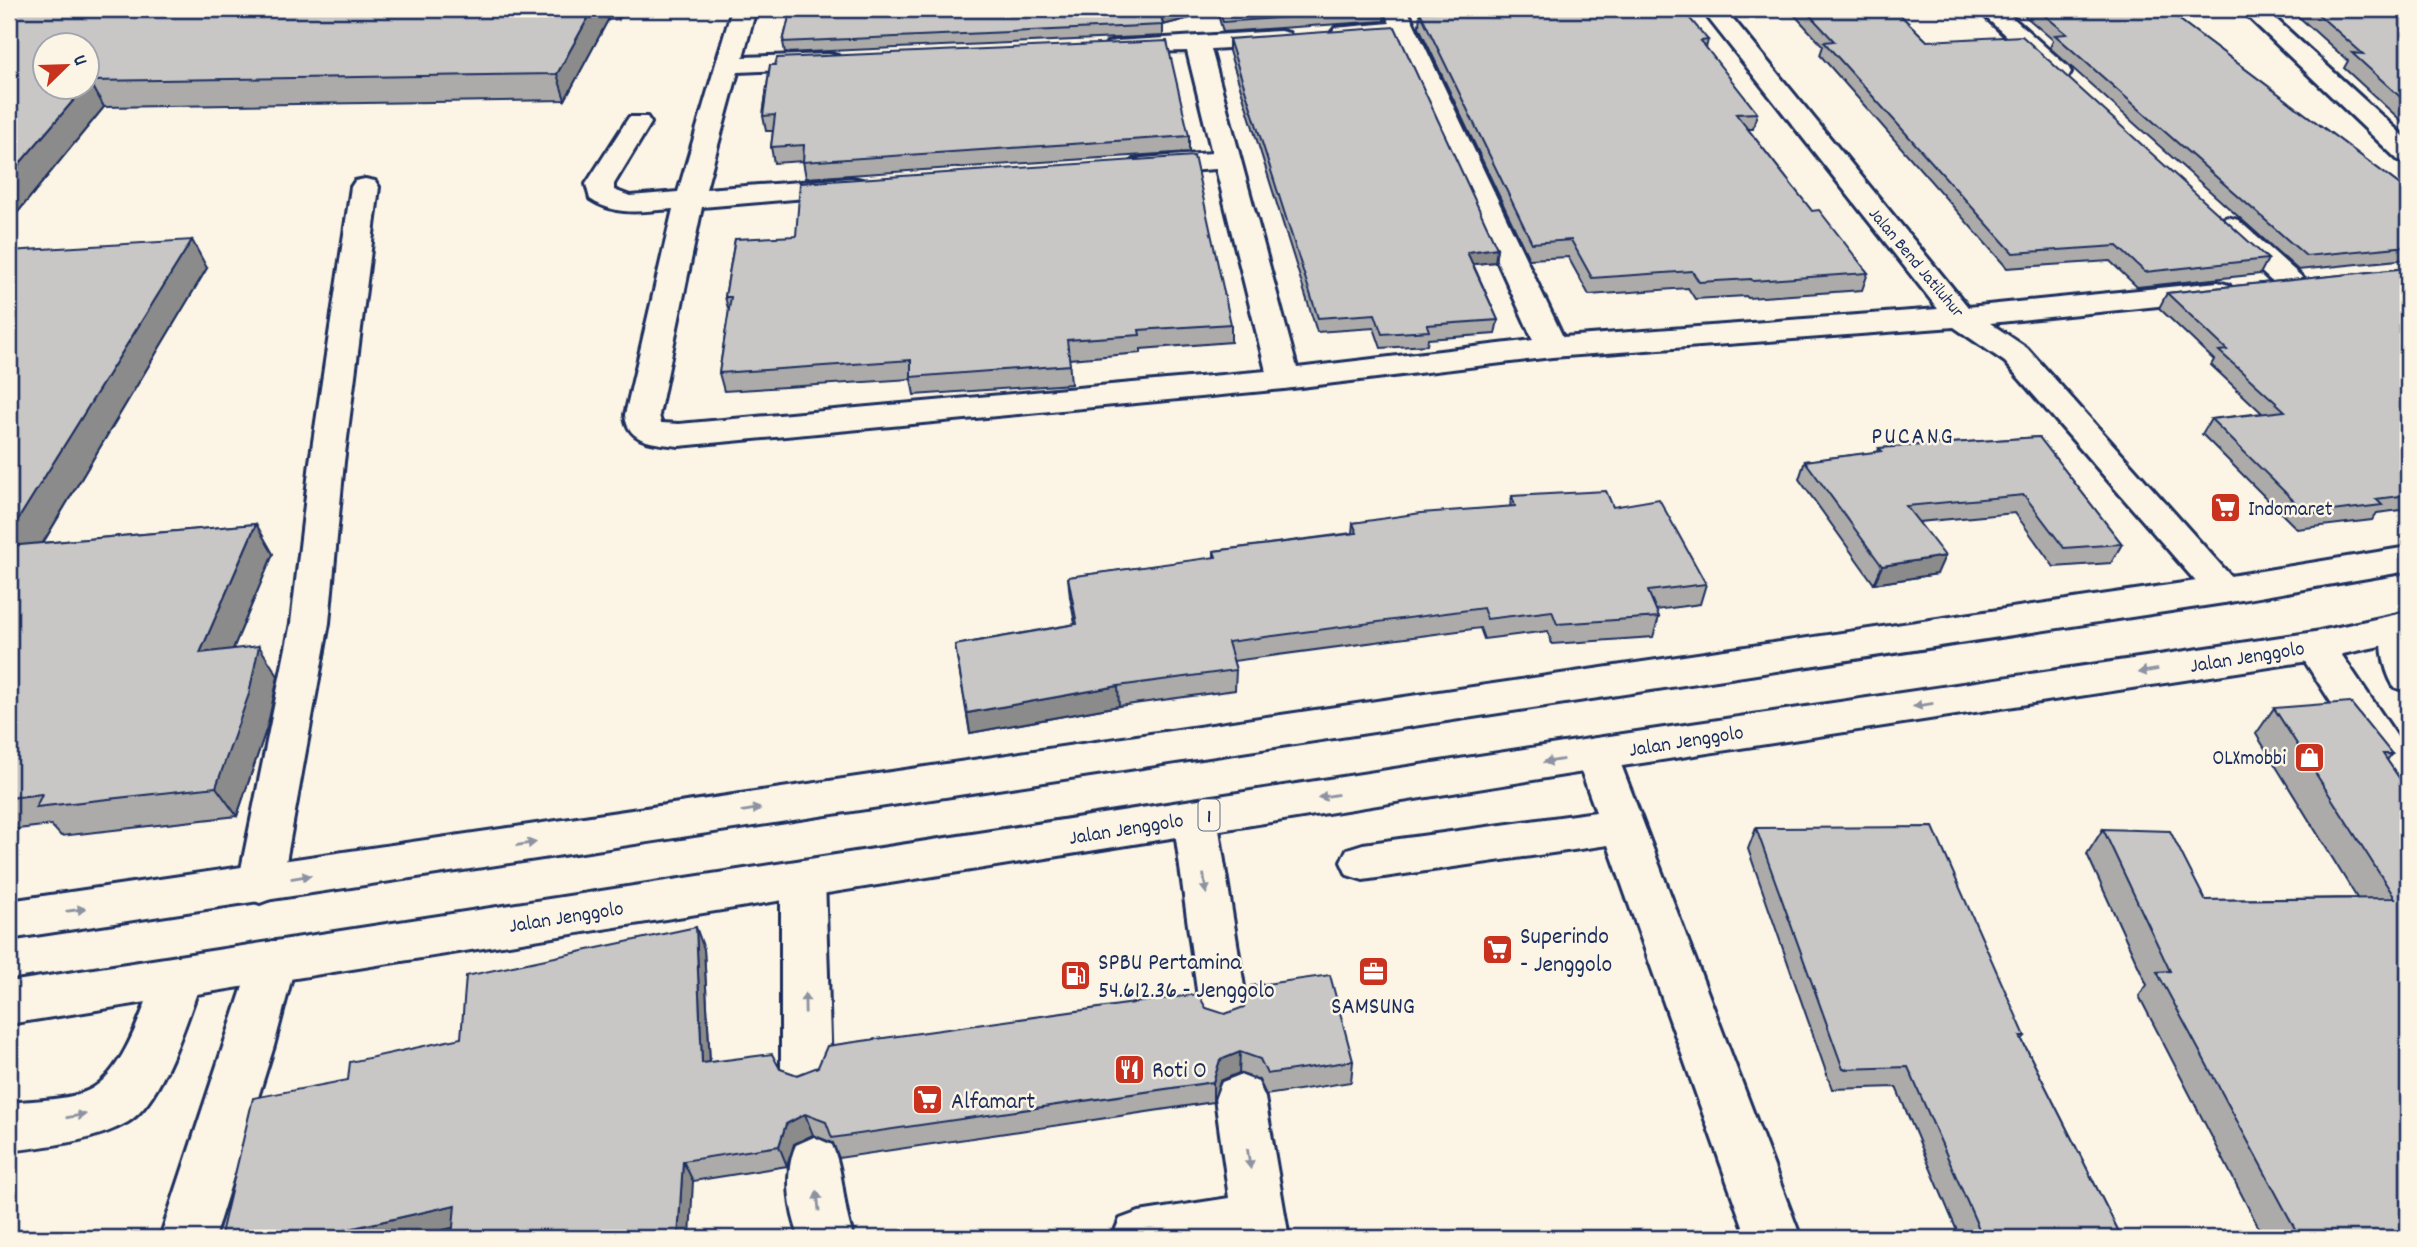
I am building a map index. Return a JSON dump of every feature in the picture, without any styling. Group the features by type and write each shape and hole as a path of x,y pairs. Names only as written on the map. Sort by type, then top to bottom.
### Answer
{"main road":[{"path":"744,9 690,197 642,415 643,425 651,432 680,435 1284,379 1552,347 1960,317 2304,282 2210,210"},
{"name":"Jalan Bend Jatiluhur","path":"1713,9 1960,317 2016,355 2224,590"},
{"path":"1989,9 2080,91"},
{"path":"2252,9 2408,154"},
{"path":"1086,49 1314,36 1400,19 1552,347"},
{"path":"1197,44 1284,379"},
{"path":"728,65 852,60"},
{"path":"638,123 600,184 600,193 615,203 883,184"},
{"path":"1117,168 1228,160"},
{"path":"260,884 310,623 325,475 365,187"},
{"path":"9,920 2224,590 2408,559"},
{"path":"2405,626 2404,665 2408,677"},
{"name":"Jalan Jenggolo","path":"9,1003 1596,754 2315,646 2405,626"},
{"path":"2315,646 2408,787"},
{"path":"1596,754 1774,1238"},
{"path":"1195,817 1224,1012"},
{"path":"1363,862 1622,826"},
{"path":"803,878 806,1071"},
{"path":"187,1238 250,1046 273,961"},
{"path":"9,1127 86,1114 113,1104 132,1080 155,1040 179,976"},
{"path":"1139,1238 1261,1229 1240,1098"},
{"path":"814,1162 821,1225 827,1238"}],"building":[{"path":"9,9 593,9 557,74 102,81 102,32 32,32 32,102 72,102 9,176"},
{"path":"791,9 1186,9 1161,15 1163,25 783,42"},
{"path":"1219,9 1385,9 1385,10 1223,22"},
{"path":"1483,9 1682,9 1708,40 1701,41 1757,113 1736,114 1812,211 1819,210 1868,273 1699,282 1692,271 1592,278 1571,240 1532,243 1420,12"},
{"path":"1804,9 1894,9 1927,41 2022,36 2268,259 2145,272 2117,246 2013,253 1824,42 1834,41"},
{"path":"2037,9 2165,9 2408,191 2408,246 2306,256 2055,35 2067,34"},
{"path":"2312,9 2408,9 2408,104 2352,53 2363,54"},
{"path":"1395,27 1497,248 1467,252 1498,320 1427,325 1429,331 1382,334 1375,314 1318,318 1229,39"},
{"path":"1167,41 1189,136 803,162 804,145 771,147 775,115 763,116 770,65 775,65 777,58"},
{"path":"1194,156 1231,324 1139,330 1140,335 1067,340 1070,365 911,377 911,360 719,373 731,297 725,297 735,239 796,236 800,183"},
{"path":"192,240 9,534 9,251"},
{"path":"2408,268 2408,495 2376,499 2382,505 2307,514 2211,419 2285,411 2219,351 2227,350 2167,293"},
{"path":"2039,437 2122,544 2064,548 2024,495 1906,506 1945,556 1882,566 1805,461 1882,451 1879,448"},
{"path":"1606,491 1613,507 1659,499 1706,584 1648,591 1659,617 1557,624 1552,611 1487,619 1483,608 1228,642 1236,670 1118,686 967,713 955,645 1077,624 1068,577 1216,557 1214,551 1357,533 1353,523 1421,513 1515,506 1512,496"},
{"path":"256,524 200,653 259,646 249,694 216,787 36,807 42,794 9,798 9,546"},
{"path":"2350,702 2392,754 2383,754 2408,791 2408,1238 2300,1238 2157,972 2170,971 2103,829 2170,831 2205,900 2395,898 2274,708"},
{"path":"1933,827 2025,1036 2020,1036 2122,1238 1983,1238 1908,1067 1843,1069 1756,828"},
{"path":"696,927 702,1063 772,1054 780,1069 797,1075 818,1067 827,1046 1198,994 1206,1008 1225,1014 1244,1007 1251,986 1330,975 1353,1061 1267,1074 1260,1059 1240,1052 1220,1060 1213,1082 832,1138 826,1122 805,1114 786,1124 779,1146 683,1161 678,1238 452,1238 455,1205 309,1238 220,1238 253,1098 348,1080 350,1062 461,1038 466,976"}],"place":[{"name":"Indomaret","path":"2225,508"},
{"name":"OLXmobbi","path":"2309,757"},
{"name":"Superindo - Jenggolo","path":"1497,949"},
{"name":"SAMSUNG","path":"1373,971"},
{"name":"SPBU Pertamina 54.612.36 - Jenggolo","path":"1075,975"},
{"name":"Roti O","path":"1129,1069"},
{"name":"Alfamart","path":"928,1100"}],"district":[{"name":"PUCANG","path":"1913,435"}]}
